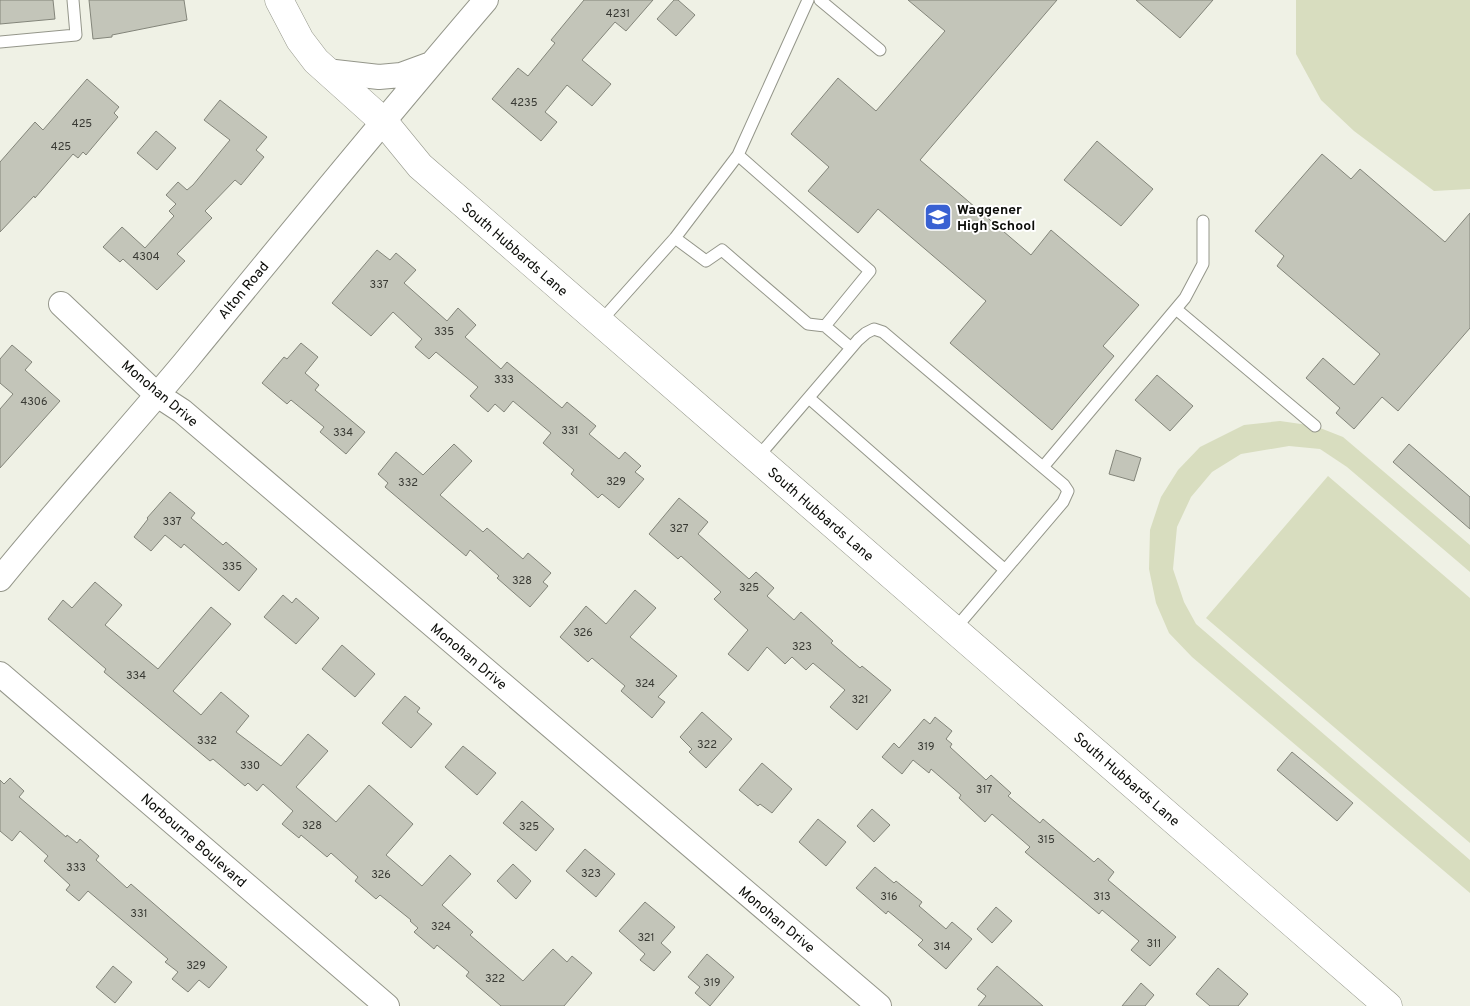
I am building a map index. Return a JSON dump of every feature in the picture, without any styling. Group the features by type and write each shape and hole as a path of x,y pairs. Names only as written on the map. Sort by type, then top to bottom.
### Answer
{"street":[{"name":"South Hubbards Lane","path":"279,0 300,40 326,71 384,122 420,166 1388,1006"},
{"name":"Alton Road","path":"0,579 52,514 156,394 486,0"},
{"path":"326,71 379,77 400,75 431,64"},
{"name":"Monohan Drive","path":"60,304 156,394 182,411 879,1006"},
{"name":"Norbourne Boulevard","path":"0,674 387,1006"}],"lane":[{"path":"0,42 76,35 72,0"},
{"path":"600,322 675,238 738,155 808,0"},
{"path":"820,0 880,50"},
{"path":"738,155 870,272 825,326"},
{"path":"1043,467 1185,298 1203,264 1203,222"},
{"path":"675,238 706,261 722,250 808,324 825,326 851,348"},
{"path":"1176,309 1315,426"},
{"path":"757,458 851,348 870,330 874,329 883,332 1066,487 1067,495 954,630"},
{"path":"809,398 1005,570"}],"green space":[{"path":"1296,0 1470,0 1470,189 1434,191 1354,131 1321,100 1296,54"},
{"path":"1280,421 1315,426 1343,437 1470,545 1470,572 1347,467 1320,449 1289,446 1241,454 1212,472 1191,497 1177,527 1173,569 1184,602 1196,624 1470,860 1470,893 1192,657 1169,633 1156,603 1149,569 1150,530 1161,497 1178,470 1200,447 1244,425"},
{"path":"1328,476 1470,598 1470,843 1206,618"}],"building":[{"path":"0,0 53,0 55,19 0,24"},
{"path":"89,0 184,0 187,20 112,35 112,37 93,39"},
{"path":"584,0 653,0 626,31 615,22 582,60 611,84 592,106 567,85 545,112 557,122 541,141 492,99 518,68 528,76 555,43 551,40"},
{"path":"674,0 678,0 695,15 676,36 657,19"},
{"name":"Waggener High School","path":"908,0 1057,0 920,160 1031,255 1051,230 1139,305 1103,346 1114,356 1052,430 950,343 986,301 878,209 858,233 808,191 829,167 791,134 838,78 876,111 945,31"},
{"path":"1136,0 1213,0 1180,38"},
{"path":"87,79 119,107 114,113 118,117 86,155 83,152 78,158 73,154 35,198 34,196 0,232 0,162 35,122 43,130"},
{"path":"220,100 267,137 256,150 264,157 241,185 235,180 205,211 212,218 177,254 185,261 157,290 123,259 120,262 103,247 122,227 145,248 174,216 169,211 176,204 166,195 178,182 187,190 193,185 230,140 204,120"},
{"path":"156,131 176,148 157,170 137,153"},
{"path":"1097,141 1153,189 1121,226 1064,180"},
{"path":"1322,154 1351,179 1360,169 1445,242 1470,213 1470,328 1398,411 1382,397 1354,429 1336,413 1340,408 1306,378 1323,358 1354,385 1380,354 1277,266 1284,256 1255,231"},
{"path":"377,250 390,260 396,253 416,270 404,283 447,321 458,308 476,325 465,337 501,369 507,362 562,408 567,402 596,426 589,434 619,459 625,452 641,466 635,472 644,479 619,508 602,494 598,498 571,474 574,470 543,443 551,433 513,401 504,412 495,404 488,412 470,396 478,387 436,352 429,359 415,347 422,339 393,312 371,336 332,303"},
{"path":"301,343 318,357 305,373 319,385 315,390 365,432 346,454 320,432 324,427 291,400 287,404 262,383 284,357 287,359"},
{"path":"12,345 32,362 25,370 60,401 0,468 0,409 13,394 0,383 0,359"},
{"path":"1157,375 1193,406 1170,431 1135,400"},
{"path":"454,444 472,461 440,495 483,532 487,528 523,559 528,553 551,573 543,582 548,586 530,607 497,578 499,576 470,550 466,556 385,487 388,483 378,474 396,452 423,475"},
{"path":"1409,444 1470,497 1470,529 1393,462"},
{"path":"1116,450 1141,458 1134,481 1109,474"},
{"path":"170,492 195,513 191,518 223,545 226,542 257,569 239,591 184,544 181,548 165,535 151,551 134,537 147,518"},
{"path":"679,498 708,522 698,534 749,579 756,572 774,588 767,596 794,620 801,612 833,641 831,643 860,668 862,666 891,690 857,730 830,707 845,690 813,663 806,670 792,657 785,664 767,647 748,671 728,654 748,630 714,599 721,592 681,556 678,559 649,534"},
{"path":"95,582 122,605 105,625 158,669 211,607 231,624 173,691 201,715 221,692 249,716 236,732 281,766 308,734 328,751 296,787 336,822 369,785 413,824 386,855 422,886 450,855 471,874 442,905 473,932 470,935 523,981 553,949 567,962 572,956 592,973 564,1006 501,1006 466,976 469,972 437,945 434,949 414,932 418,928 411,920 380,895 376,899 355,881 358,877 331,853 327,857 301,835 299,838 282,824 293,811 263,784 257,791 248,783 245,786 213,759 210,761 104,672 106,669 48,619 63,600 72,608"},
{"path":"635,590 656,608 630,637 677,676 658,697 665,702 652,718 621,691 625,686 592,658 588,662 560,637 586,606 606,624"},
{"path":"283,595 292,603 296,598 319,618 296,644 264,617"},
{"path":"342,645 375,674 355,697 322,669"},
{"path":"405,696 420,708 417,712 432,724 411,748 382,723"},
{"path":"702,712 732,739 706,768 689,752 692,749 680,737"},
{"path":"935,717 952,731 946,739 952,744 950,747 986,780 991,775 1011,793 1008,796 1040,823 1043,819 1094,862 1098,858 1114,872 1108,880 1176,937 1150,966 1131,950 1139,941 1102,910 1099,914 1025,852 1030,847 992,814 985,822 959,798 961,795 931,769 929,773 913,760 902,774 882,757 894,743 899,748 924,719 930,724"},
{"path":"463,746 496,773 477,795 445,767"},
{"path":"1292,752 1353,803 1337,821 1277,770"},
{"path":"762,763 792,789 772,813 760,804 758,806 739,790"},
{"path":"10,778 24,791 19,797 66,837 67,835 77,843 80,839 99,856 96,860 127,888 131,884 227,967 209,988 199,980 188,992 172,979 178,972 165,962 168,959 88,891 79,901 66,890 70,885 44,861 48,856 20,831 12,841 0,831 0,780 4,784"},
{"path":"522,801 554,829 536,851 503,823"},
{"path":"872,809 890,825 874,842 857,826"},
{"path":"818,819 846,842 826,866 799,842"},
{"path":"585,849 615,874 596,897 566,871"},
{"path":"513,864 531,881 516,899 497,881"},
{"path":"875,867 922,902 919,906 946,929 952,922 972,939 946,969 918,945 923,940 888,911 886,914 856,888"},
{"path":"645,902 675,927 661,943 671,952 654,971 640,960 645,954 619,931"},
{"path":"996,907 1012,921 992,943 977,929"},
{"path":"707,954 734,977 710,1006 695,993 700,987 688,977"},
{"path":"113,966 132,982 115,1003 96,987"},
{"path":"997,966 1043,1006 978,1006 986,996 977,989"},
{"path":"1218,968 1248,994 1238,1006 1210,1006 1196,994"},
{"path":"1141,983 1154,995 1145,1006 1122,1006"}],"place":[{"name":"Waggener High School","path":"938,217"}]}
